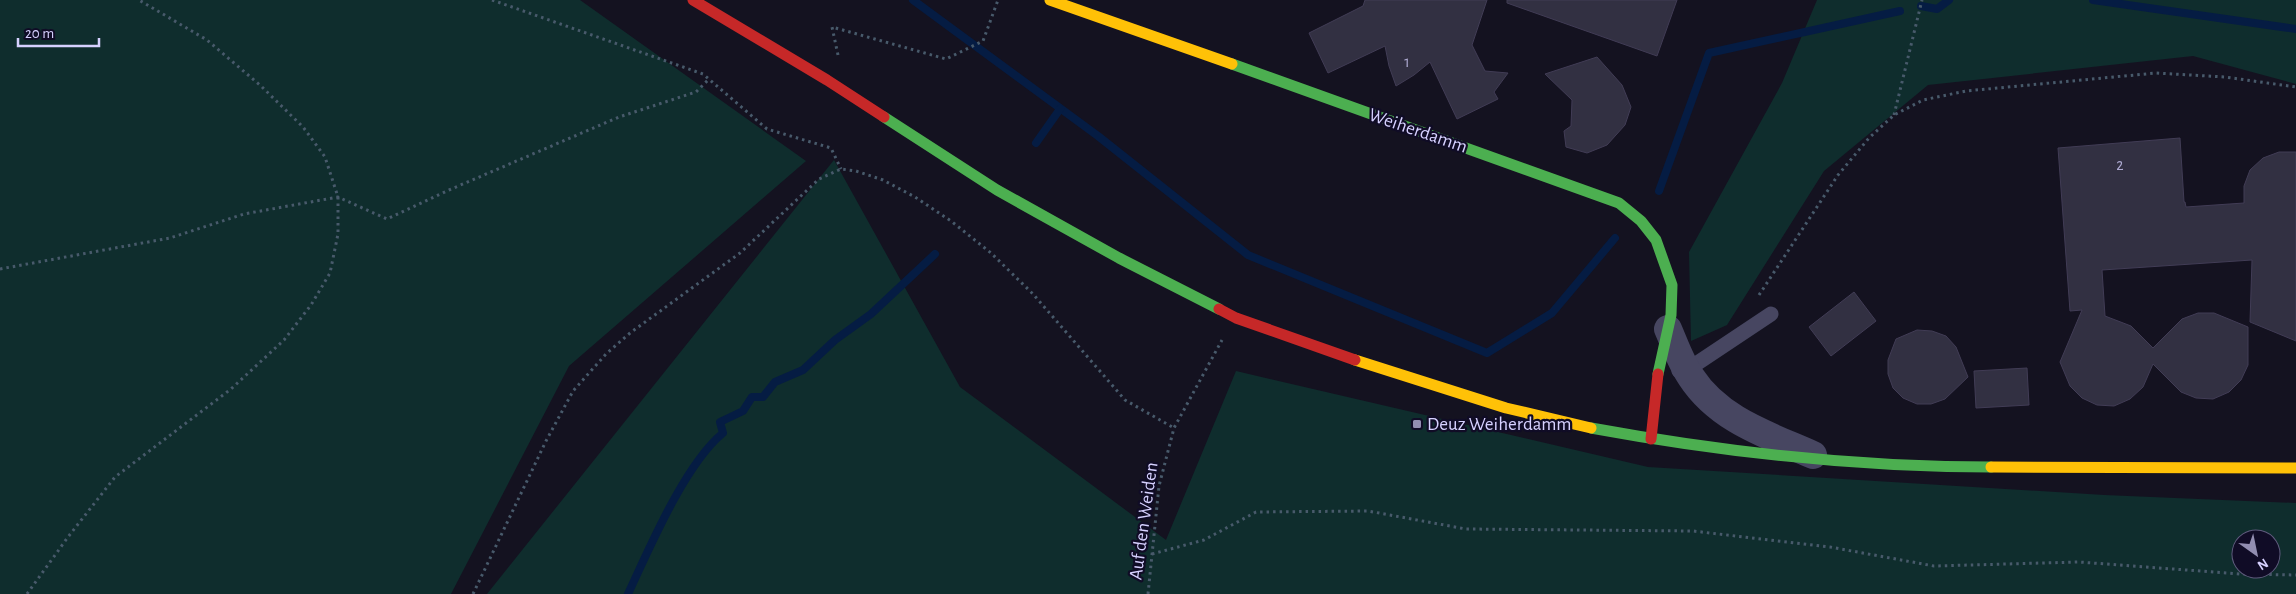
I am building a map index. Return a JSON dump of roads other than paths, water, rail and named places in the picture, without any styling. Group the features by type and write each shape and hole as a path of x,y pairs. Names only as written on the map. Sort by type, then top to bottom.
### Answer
{"main road":[{"path":"693,0 827,80 997,190 1119,258 1236,318 1361,362 1506,408 1564,423 1651,439 1849,462 1984,467 2296,468"},
{"name":"Weiherdamm","path":"1050,0 1082,6 1619,203 1641,221 1656,240 1672,285 1671,315 1657,381 1651,439"}],"street":[{"path":"1668,329 1685,368 1715,406 1745,425 1819,458"}],"lane":[{"path":"1657,381 1696,364 1771,314"}],"waterway":[{"path":"913,0 1098,136 1248,255 1487,353 1552,313 1615,238"},
{"path":"1921,6 1937,9 1949,0"},
{"path":"2093,0 2296,29"},
{"path":"1659,191 1709,53 1900,11"},
{"path":"1036,143 1060,109"},
{"path":"628,594 669,508 695,465 723,433 720,422 743,411 752,397 763,397 775,382 803,370 835,340 871,314 935,254"}],"place":[{"name":"Deuz Weiherdamm","path":"1417,424"}]}
